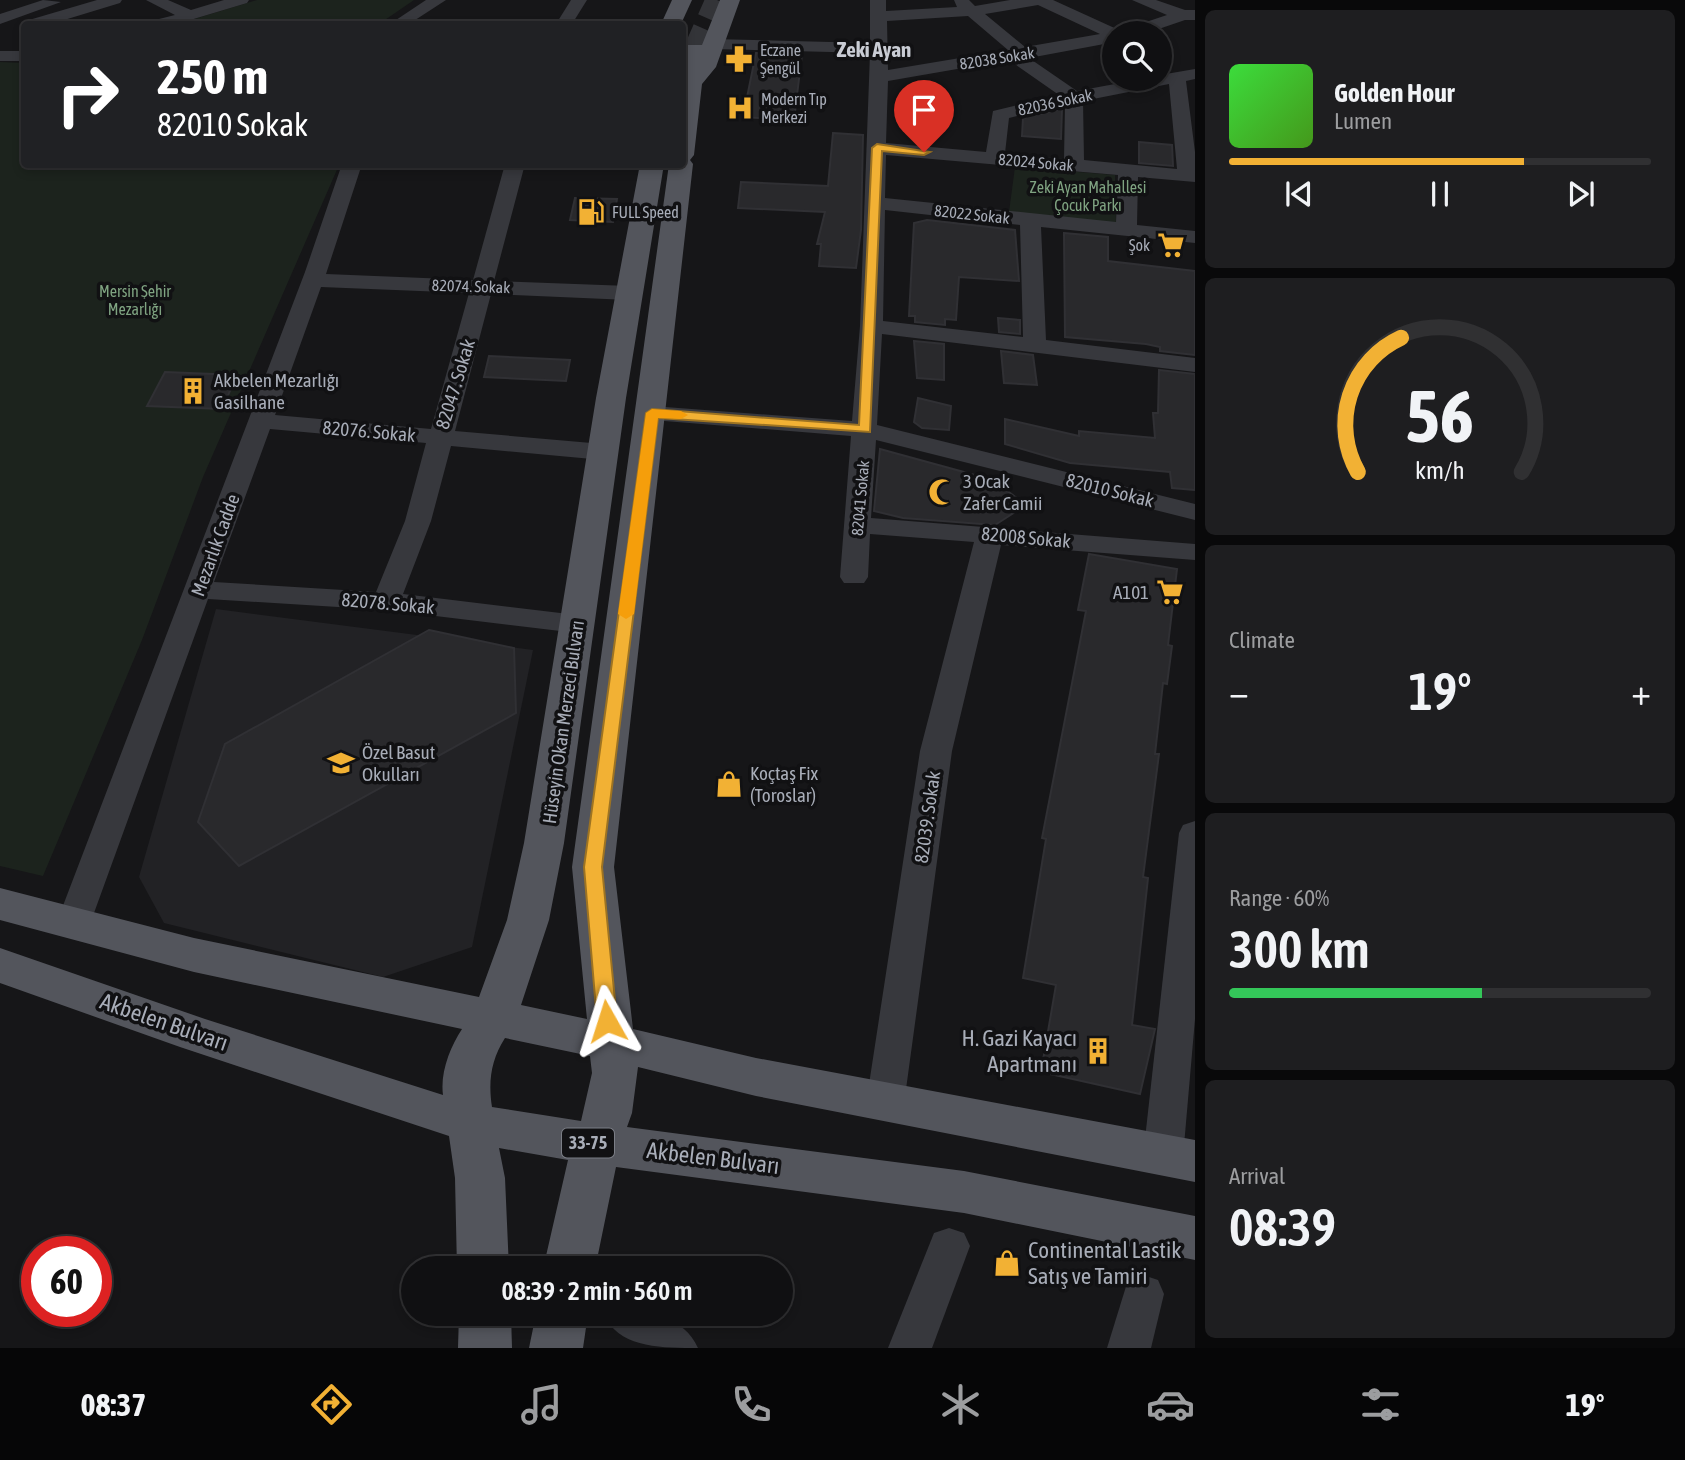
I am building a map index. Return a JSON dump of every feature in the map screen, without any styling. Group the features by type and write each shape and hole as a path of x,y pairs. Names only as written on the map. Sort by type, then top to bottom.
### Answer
{"main road":[{"path":"672,21 682,0"},
{"path":"686,123 691,82 704,47 730,0"},
{"name":"Hüseyin Okan Merzeci Bulvarı","path":"483,1256 480,1178 465,1085 474,1049 493,1020 528,920 544,843 603,452 651,168"},
{"path":"572,1256 596,1144 608,1113 615,1073 609,1042 593,867 652,413 681,168"},
{"path":"0,904 194,955 493,1020 609,1042 885,1104 1179,1159"},
{"name":"Akbelen Bulvarı","path":"0,965 196,1034 470,1123 596,1144 964,1192 1195,1238"},
{"path":"556,1348 560,1326"}],"street":[{"path":"0,19 60,0"},
{"path":"45,21 114,0"},
{"path":"154,0 190,15"},
{"path":"170,21 241,0"},
{"path":"403,21 438,0"},
{"path":"566,21 579,0"},
{"path":"878,8 1040,0 1102,30"},
{"path":"1140,0 1189,15"},
{"path":"965,5 1018,54 1074,97 1074,165"},
{"name":"82041 Sokak","path":"854,577 871,326 879,77 878,8"},
{"path":"1172,21 1189,15"},
{"path":"0,35 21,29"},
{"path":"1172,32 1184,34"},
{"name":"82038 Sokak","path":"879,77 1102,38"},
{"path":"704,47 878,48"},
{"path":"0,56 21,56"},
{"path":"1186,76 1192,175"},
{"name":"82036 Sokak","path":"995,158 1000,115 1022,107 1186,76"},
{"name":"82024 Sokak","path":"877,148 1192,175"},
{"name":"Mezarlık Cadde","path":"73,924 314,280 351,168"},
{"name":"82047. Sokak","path":"386,601 418,522 439,438 484,287 514,168"},
{"path":"1126,231 1128,170"},
{"name":"82022 Sokak","path":"874,203 1195,237"},
{"path":"1030,221 1035,344"},
{"name":"82074. Sokak","path":"314,280 629,293"},
{"path":"871,326 1195,365"},
{"name":"82010 Sokak","path":"652,413 866,429 1195,512"},
{"name":"82076. Sokak","path":"261,421 603,452"},
{"name":"82008 Sokak","path":"857,525 1195,552"},
{"name":"82039. Sokak","path":"885,1104 936,751 989,534"},
{"name":"82078. Sokak","path":"198,590 386,601 577,624"},
{"path":"1179,1159 1195,833"},
{"path":"909,1348 949,1246"},
{"path":"1133,1346 1143,1294"},
{"path":"638,1326 676,1348"}],"shaded area":[{"name":"Özel Basut Okulları","path":"216,609 533,650 472,947 383,977 164,923 139,877"}],"green space":[{"path":"257,0 414,0 383,21 188,21"},
{"name":"Mersin Şehir Mezarlığı","path":"0,62 21,63 21,168 338,168 203,477 142,640 43,876 0,866"},
{"name":"Zeki Ayan Mahallesi Çocuk Parkı","path":"1015,167 1115,175 1116,223 1009,212"}],"building":[{"path":"756,53 802,54 794,120 743,117"},
{"path":"1062,109 1061,139 1022,136 1023,118"},
{"path":"833,133 863,135 861,230 856,268 819,266 821,244 817,244 825,212 738,208 741,182 828,186"},
{"path":"1139,142 1172,145 1173,166 1139,163"},
{"path":"575,198 617,199 613,222 570,220"},
{"path":"927,220 1015,230 1019,281 959,277 956,320 945,319 945,325 915,322 915,316 909,316 914,223"},
{"path":"1064,233 1108,237 1108,261 1195,271 1195,355 1160,351 1160,347 1146,344 1065,337"},
{"path":"998,318 1020,320 1020,334 999,332"},
{"path":"914,341 944,344 944,380 917,378"},
{"path":"1001,351 1033,355 1037,385 1004,383"},
{"path":"489,356 570,360 566,381 484,377"},
{"path":"1159,370 1195,374 1195,490 1172,488 1170,472 1070,463 1005,444 1005,419 1079,436 1079,431 1155,438 1153,413 1158,413"},
{"name":"Akbelen Mezarlığı Gasilhane","path":"165,372 237,375 222,409 147,406"},
{"path":"918,398 951,406 949,430 922,428 914,422"},
{"name":"3 Ocak Zafer Camii","path":"880,449 993,480 1026,505 995,525 903,518 874,511"},
{"path":"1089,554 1177,569 1168,645 1172,646 1167,684 1163,683 1155,754 1159,754 1143,877 1148,878 1132,1025 1155,1029 1140,1094 1041,1072 1056,985 1023,978 1046,839 1042,838 1086,611 1078,610"},
{"path":"429,630 514,648 516,713 239,866 198,822 225,744"}],"tunnel":[{"path":"695,50 717,0"}],"slow traffic":[{"path":"626,614 652,413 681,415"}],"place":[{"name":"Eczane Şengül","path":"739,59"},
{"name":"Modern Tıp Merkezi","path":"740,108"},
{"name":"FULL Speed","path":"591,212"},
{"name":"Şok","path":"1171,245"},
{"name":"Akbelen Mezarlığı Gasilhane","path":"193,391"},
{"name":"3 Ocak Zafer Camii","path":"942,492"},
{"name":"A101","path":"1170,592"},
{"name":"Özel Basut Okulları","path":"341,763"},
{"name":"Koçtaş Fix (Toroslar)","path":"729,784"},
{"name":"H. Gazi Kayacı Apartmanı","path":"1098,1051"},
{"name":"Continental Lastik Satış ve Tamiri","path":"1007,1263"}],"district":[{"name":"Zeki Ayan","path":"874,50"}],"route":[{"path":"607,1021 593,867 652,413 866,429 877,148 924,152"}]}
